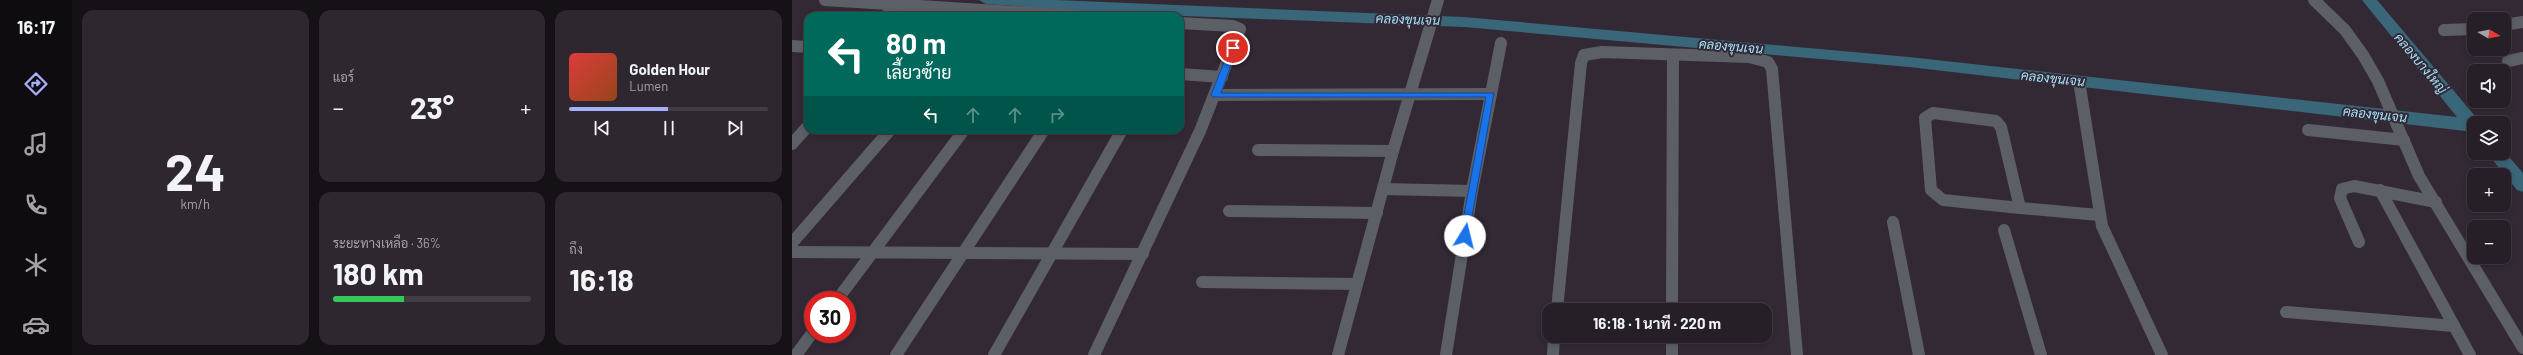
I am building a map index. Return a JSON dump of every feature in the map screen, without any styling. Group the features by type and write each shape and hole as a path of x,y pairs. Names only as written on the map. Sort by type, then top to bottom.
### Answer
{"street":[{"path":"825,0 901,2 1027,12"},
{"path":"1338,355 1376,213 1384,189 1393,151 1438,0"},
{"path":"2314,0 2345,30 2363,55 2402,135 2419,176 2523,348"},
{"path":"890,12 901,2"},
{"path":"2511,24 2523,22"},
{"path":"1094,355 1143,254 1216,95 1240,29 1184,23"},
{"path":"2444,30 2467,29"},
{"path":"1446,355 1472,191 1501,43"},
{"path":"792,46 804,47"},
{"path":"1558,303 1581,63 1584,55 1590,52 1749,57 1768,62 1772,69 1797,355"},
{"path":"1672,303 1673,55"},
{"path":"2508,62 2523,58"},
{"path":"1184,74 1222,77"},
{"path":"2080,87 2099,215 2162,355"},
{"path":"1216,95 1491,94"},
{"path":"2020,208 2001,126 1996,121 1933,113 1927,114 1925,118 1931,190 1936,196 1943,200 2020,208 2099,215"},
{"path":"792,144 804,130"},
{"path":"2308,130 2402,135"},
{"path":"792,243 887,134"},
{"path":"844,291 961,134"},
{"path":"896,355 1041,134"},
{"path":"994,355 1120,134"},
{"path":"1258,150 1393,151"},
{"path":"2359,242 2340,198 2342,189 2354,186 2436,202"},
{"path":"1384,189 1472,191"},
{"path":"2380,190 2470,355"},
{"path":"1229,210 1376,213"},
{"path":"1893,222 1919,355"},
{"path":"2004,230 2041,355"},
{"path":"792,252 963,251 1143,254"},
{"path":"1202,282 1357,284"},
{"path":"2286,312 2454,326"},
{"path":"796,355 805,343"},
{"path":"1553,355 1554,343"},
{"path":"1672,343 1672,355"}],"waterway":[{"name":"คลองขุนเจน","path":"986,0 1110,8 1464,22 1909,62 2467,124"},
{"name":"คลองบางใหญ่","path":"2369,0 2467,118"},
{"name":"คลองบางใหญ่","path":"2502,160 2523,185"}],"route":[{"path":"1233,48 1216,95 1491,94 1472,191 1465,236"}]}
